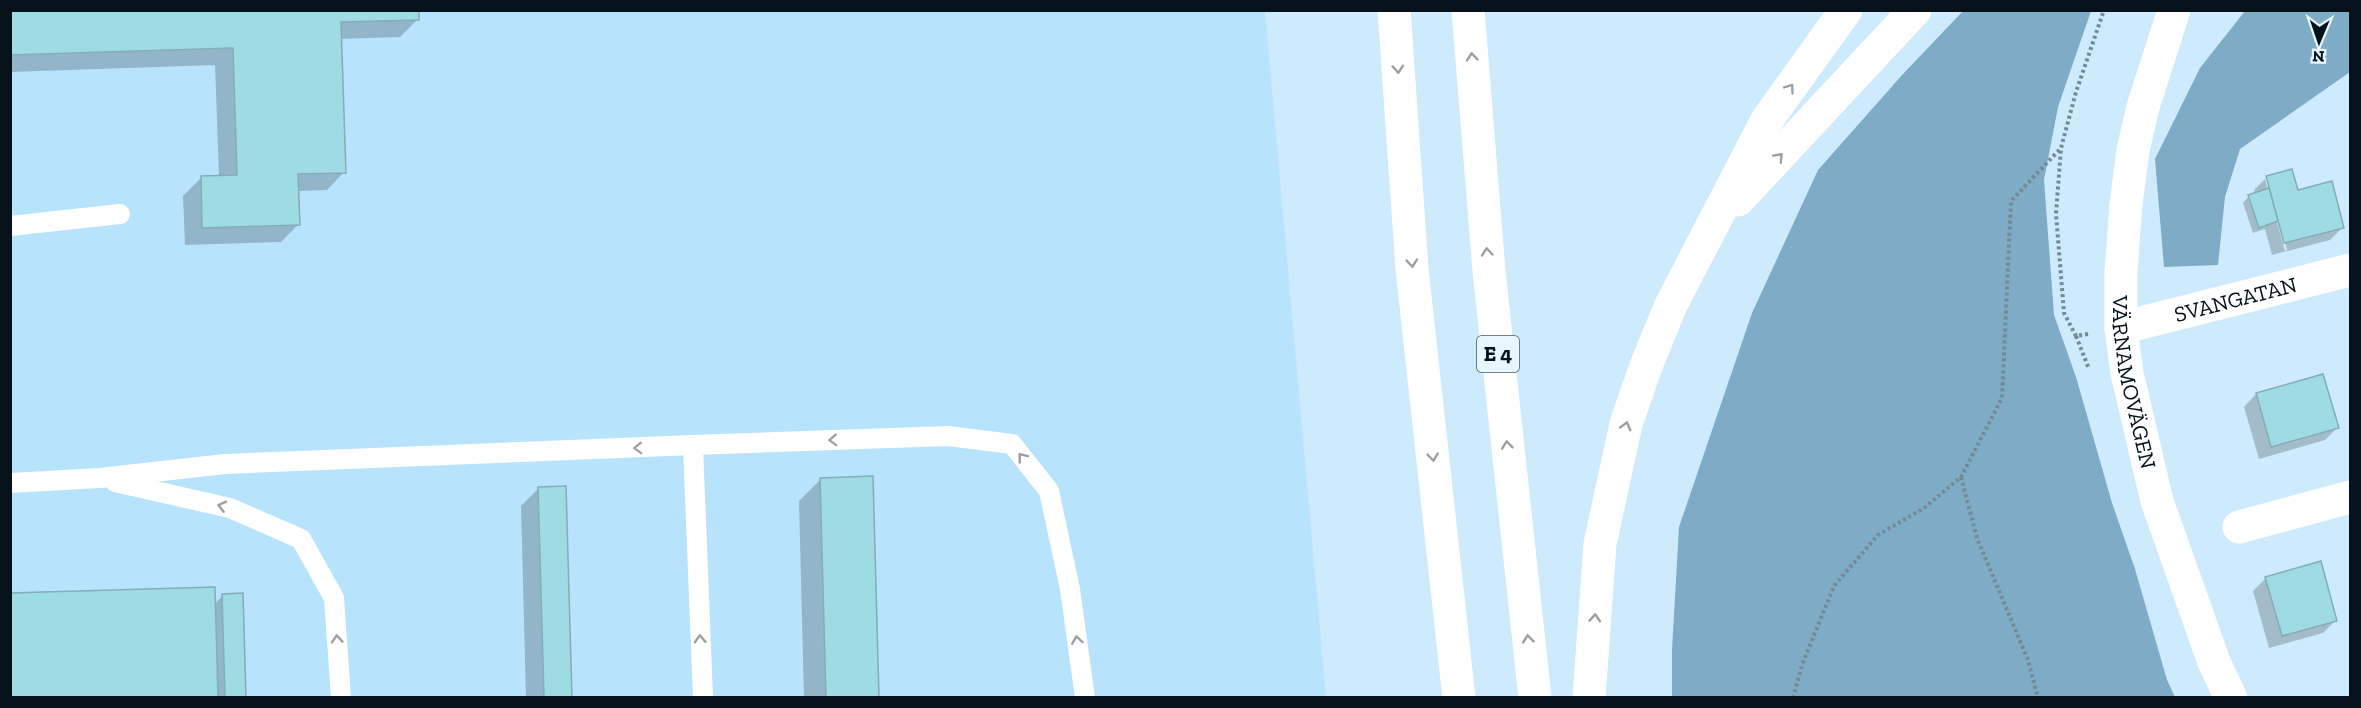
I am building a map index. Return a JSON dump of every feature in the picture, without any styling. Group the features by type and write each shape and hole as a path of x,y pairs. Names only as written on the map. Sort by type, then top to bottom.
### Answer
{"main road":[{"path":"1394,10 1412,269 1459,698"},
{"name":"E 4","path":"1468,10 1489,272 1535,698"},
{"path":"1589,698 1600,544 1626,424 1646,366 1671,305 1767,120 1846,10"},
{"path":"1710,230 1915,10"},
{"name":"VÄRNAMOVÄGEN","path":"2174,10 2143,107 2133,150 2121,272 2121,328 2127,373 2157,501 2214,662 2231,698"},
{"name":"VÄRNAMOVÄGEN","path":"2159,53 2190,10"},
{"name":"SVANGATAN","path":"2121,328 2350,270"},
{"path":"2238,527 2350,496"}],"lane":[{"path":"10,226 120,214"},
{"path":"10,483 100,478 225,464 693,445 948,436 1012,444 1049,491 1070,589 1085,698"},
{"path":"693,445 703,698"},
{"path":"100,478 230,508 301,539 334,598 341,698"}],"path":[{"path":"2104,10 2076,92 2061,148 2056,214 2064,313 2076,336 2121,328"},
{"path":"1793,698 1802,665 1834,586 1878,535 1923,508 1961,477 2002,398 2011,201 2061,148"},
{"path":"1961,477 1977,538 2028,660 2038,697"}],"shaded area":[{"path":"10,11 1265,11 1326,697 11,697"},
{"path":"1963,11 2091,11 2058,107 2044,180 2054,315 2076,377 2167,680 2175,697 1672,697 1672,650 1679,527 1752,313 1818,170 1903,74"},
{"path":"2245,11 2350,11 2350,72 2240,149 2225,197 2218,265 2164,267 2155,159 2200,68"}],"building":[{"path":"10,10 419,10 419,20 341,22 346,173 298,174 300,225 202,228 201,176 237,175 233,48 10,55"},
{"path":"2292,169 2298,190 2332,181 2344,228 2284,243 2266,176"},
{"path":"2269,188 2278,221 2259,228 2248,195"},
{"path":"2323,374 2339,428 2271,447 2256,393"},
{"path":"873,476 879,698 826,698 820,478"},
{"path":"566,486 572,698 544,698 538,487"},
{"path":"2321,561 2337,621 2282,636 2265,577"},
{"path":"215,587 218,698 10,698 10,593"},
{"path":"243,593 246,698 225,698 222,594"}]}
